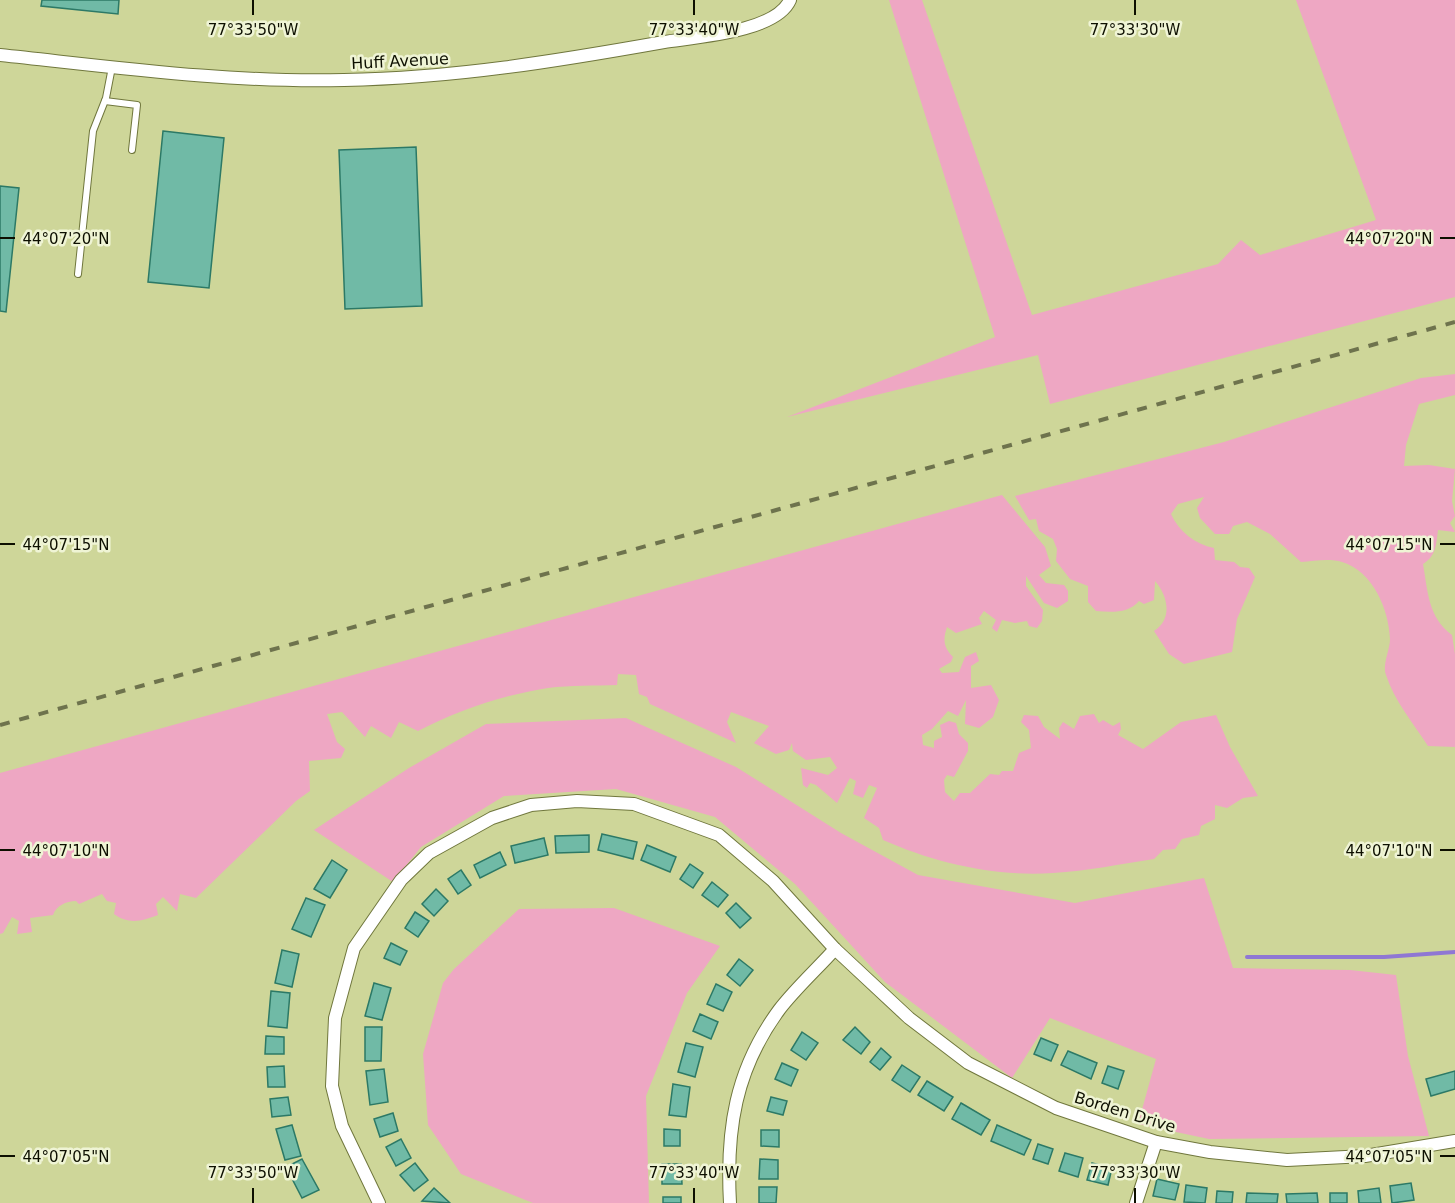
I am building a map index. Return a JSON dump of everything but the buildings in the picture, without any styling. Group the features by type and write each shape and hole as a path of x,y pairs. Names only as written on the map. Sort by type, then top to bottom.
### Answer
{"street":[{"name":"Huff Avenue","path":"0,56 287,80 456,75 548,63 732,30 776,16 790,0"},
{"name":"Borden Drive","path":"379,1203 342,1126 332,1086 335,1018 354,948 401,880 429,853 492,819 531,806 576,801 634,804 719,835 773,881 836,949 909,1018 968,1063 1056,1107 1156,1142 1210,1152 1287,1160 1365,1156 1455,1141"},
{"path":"730,1203 729,1135 733,1107 743,1076 759,1042 780,1010 836,949"},
{"path":"1136,1203 1156,1142"}],"lane":[{"path":"78,274 93,131 105,101 112,67"},
{"path":"105,101 137,105 132,150"}],"shaded area":[{"path":"889,0 922,0 1032,315 1218,264 1241,240 1260,255 1376,220 1296,0 1455,0 1455,297 1050,404 1038,355 787,417 995,337"},
{"path":"1455,374 1455,395 1419,404 1406,445 1404,466 1429,465 1455,469 1452,501 1455,516 1450,523 1455,532 1438,530 1433,554 1423,564 1430,603 1438,620 1452,635 1455,654 1455,747 1428,746 1399,702 1385,671 1390,639 1383,604 1371,583 1353,567 1332,560 1301,562 1270,534 1247,522 1233,526 1229,534 1215,534 1200,518 1197,508 1204,497 1178,504 1171,514 1183,532 1194,540 1214,548 1215,560 1234,562 1240,567 1249,568 1255,577 1237,619 1232,652 1184,664 1169,654 1154,631 1160,626 1166,614 1163,593 1155,581 1154,600 1144,604 1139,601 1130,608 1119,611 1096,611 1088,602 1088,586 1070,579 1056,561 1057,549 1053,539 1039,531 1036,519 1029,520 1015,496 1224,442 1421,378"},
{"path":"1002,495 1045,547 1051,566 1039,575 1046,583 1064,585 1068,591 1068,601 1057,608 1044,603 1026,576 1026,586 1043,610 1042,621 1037,628 1029,626 1027,621 1015,623 1002,620 997,632 992,628 996,620 984,611 979,618 982,624 956,633 947,627 945,643 953,657 951,662 939,669 942,673 959,672 965,657 976,652 979,661 971,666 971,688 991,685 999,700 993,717 979,728 965,724 966,700 958,716 948,711 932,729 922,735 923,745 934,748 934,741 942,737 940,725 949,721 956,723 959,734 968,743 968,751 954,777 947,775 944,780 945,792 954,801 960,793 970,793 990,774 999,775 1002,771 1013,771 1019,753 1031,748 1029,730 1021,722 1024,715 1038,716 1044,727 1060,739 1059,728 1063,722 1074,729 1080,716 1094,714 1099,723 1103,720 1113,726 1120,722 1121,729 1118,735 1143,749 1181,722 1216,715 1230,747 1258,796 1243,798 1227,808 1215,805 1215,819 1201,826 1199,835 1182,839 1175,849 1163,850 1154,859 1091,869 1031,874 966,867 923,855 883,840 879,828 864,818 877,788 869,785 863,798 853,794 856,781 850,778 837,803 816,785 810,783 807,788 803,785 801,768 828,775 837,768 830,757 806,760 793,751 792,743 789,750 776,754 754,743 769,726 731,712 727,722 736,743 650,704 647,697 639,694 636,675 618,674 617,685 557,687 531,691 465,710 418,731 399,722 391,738 371,726 365,737 342,712 327,714 337,742 345,749 341,758 309,761 310,791 296,801 196,898 180,894 177,911 163,897 156,904 158,915 141,920 125,920 114,914 116,903 107,901 102,894 79,904 76,901 65,903 56,909 53,915 30,918 32,932 17,934 19,921 12,917 3,933 0,934 0,773"},
{"path":"626,718 736,767 841,833 918,875 1075,903 1204,878 1233,968 1350,970 1396,975 1408,1056 1429,1136 1209,1139 1138,1124 1156,1059 1050,1018 1012,1078 885,982 795,884 715,817 616,789 504,796 421,847 393,882 314,830 409,768 486,724"},
{"path":"614,908 720,946 687,993 646,1096 649,1203 533,1203 461,1174 428,1125 423,1054 443,983 454,969 519,909"}],"waterway":[{"path":"1247,957 1384,957 1455,952"}],"railway":[{"path":"0,725 1455,322"}]}
